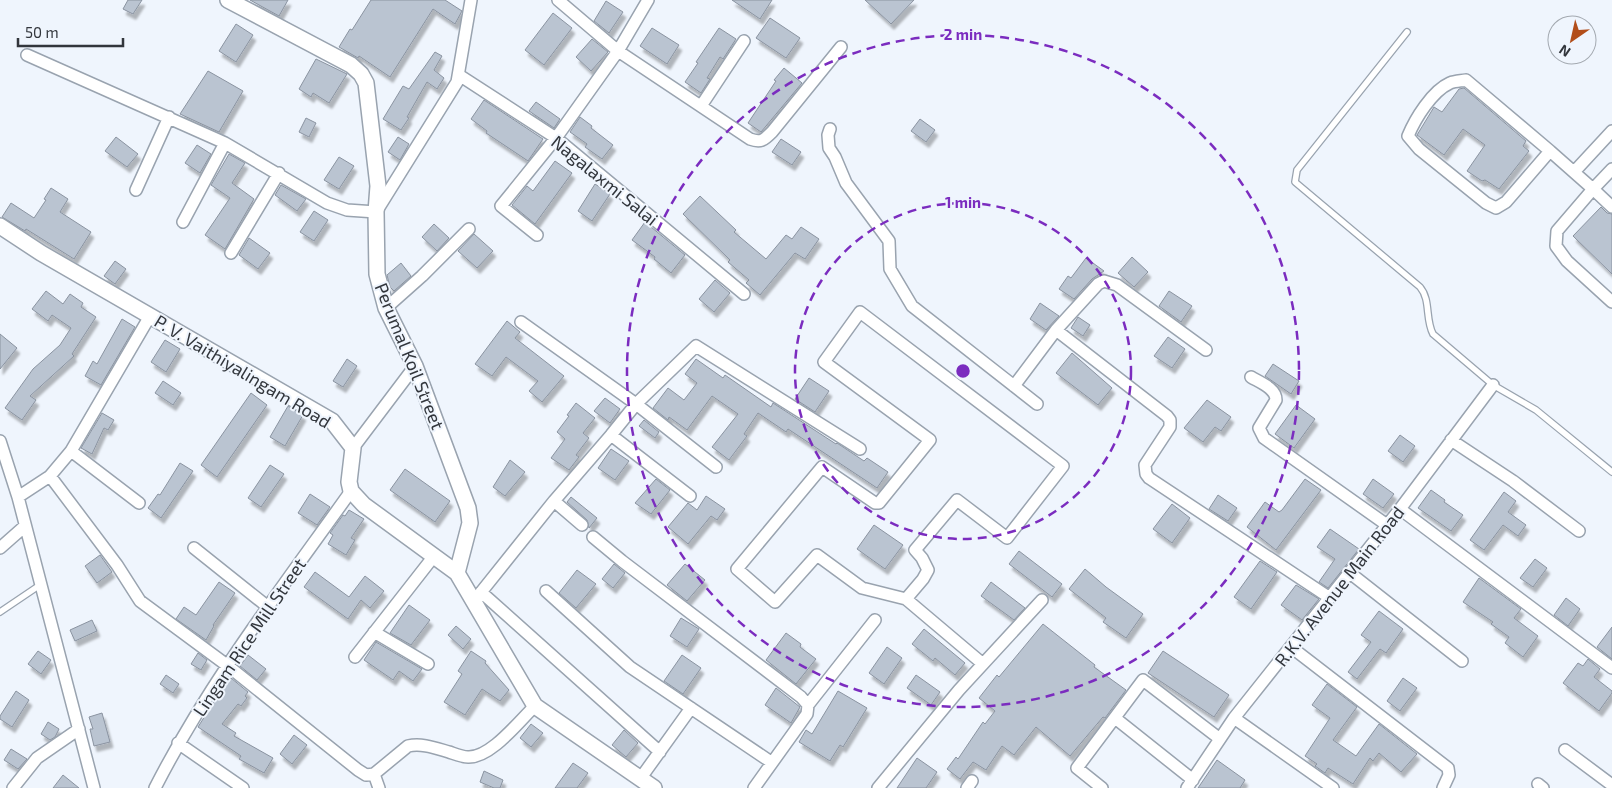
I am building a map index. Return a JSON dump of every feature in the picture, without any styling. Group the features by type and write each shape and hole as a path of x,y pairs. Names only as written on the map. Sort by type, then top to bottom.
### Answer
{"street":[{"name":"Perumal Koil Street","path":"228,0 351,65 361,74 366,83 378,186 376,212 377,274 386,308 415,366 470,515 470,523 457,573"},
{"path":"27,56 225,143 334,205 347,210 376,212 457,82 471,0"},
{"path":"558,0 618,51 757,142 764,141 772,132 841,47"},
{"path":"537,235 501,206 556,138 618,51 648,0"},
{"path":"701,106 744,42"},
{"name":"Nagalaxmi Salai","path":"459,75 556,138 744,294"},
{"path":"1550,151 1506,202 1496,208 1486,203 1419,148 1408,136 1414,122 1439,90 1452,82 1466,80 1550,151 1612,207"},
{"path":"136,190 169,117"},
{"path":"830,129 828,135 829,148 846,183 889,241 890,269 912,306 1037,404"},
{"path":"1574,172 1612,131"},
{"path":"182,222 225,143"},
{"path":"1612,169 1557,231 1556,246 1567,260 1612,302"},
{"path":"231,253 279,173"},
{"name":"P. V. Vaithiyalingam Road","path":"0,226 41,253 332,421 353,448"},
{"path":"386,308 422,276 468,229"},
{"path":"1014,386 1056,330 1098,284 1104,281 1117,285 1206,350"},
{"path":"906,599 923,580 928,570 922,558 915,550 957,500 1007,538 1064,466 860,312 824,362 930,440 879,503 875,503 822,467 737,569 775,602 816,555 862,588 906,599 983,664"},
{"path":"18,497 50,476 71,451 150,316"},
{"path":"521,322 636,404 716,467"},
{"path":"1056,330 1170,420 1170,427 1145,465 1146,474 1149,478 1330,598"},
{"path":"477,597 554,501 636,404 696,346 860,449"},
{"path":"415,366 353,448 349,482 351,491 364,505 457,573 477,597 660,752"},
{"path":"1251,377 1274,392 1276,396 1276,400 1259,428 1264,438 1388,525"},
{"name":"R.K.V. Avenue Main Road","path":"1190,784 1234,718 1388,525 1493,385"},
{"path":"611,435 690,496"},
{"path":"0,440 18,497 79,729 92,786"},
{"path":"1451,440 1513,481 1579,531"},
{"path":"71,451 139,503"},
{"path":"50,476 117,565 140,601 228,666 358,770 366,774 374,774 408,746 414,744 430,746 468,757 479,756 490,750 535,706"},
{"name":"Lingam Rice Mill Street","path":"155,788 178,743 216,681 351,491"},
{"path":"554,501 582,525"},
{"path":"1400,509 1612,668"},
{"path":"0,548 25,526"},
{"path":"593,537 801,697 808,705"},
{"path":"194,548 268,607"},
{"path":"356,657 434,556"},
{"path":"1350,573 1462,661"},
{"path":"546,591 630,667 771,762"},
{"path":"477,597 535,706 654,788"},
{"path":"878,788 959,690 1042,600"},
{"path":"754,788 807,714 808,705 875,620"},
{"path":"374,632 428,664"},
{"path":"1290,647 1448,768 1449,775 1443,788"},
{"path":"1102,788 1077,768 1144,680 1220,740"},
{"path":"640,779 691,708"},
{"path":"1115,718 1190,784"},
{"path":"1234,718 1333,788"},
{"path":"13,788 37,758 79,729"},
{"path":"178,743 244,788"},
{"path":"1566,750 1612,784"},
{"path":"374,774 379,788"}],"lane":[{"path":"1407,32 1297,170 1295,182 1420,287 1425,294 1433,334 1493,385 1536,410 1612,472"},
{"path":"0,612 40,585"}],"building":[{"path":"128,0 142,0 133,14 123,9"},
{"path":"250,0 288,0 279,16"},
{"path":"371,0 445,0 462,11 455,24 433,9 390,77 359,56 358,58 339,47"},
{"path":"732,0 772,0 760,19"},
{"path":"865,0 914,0 891,24"},
{"path":"606,1 623,12 609,33 594,21"},
{"path":"553,13 572,28 544,65 525,50"},
{"path":"770,18 800,38 786,58 756,38"},
{"path":"236,24 253,35 236,62 219,51"},
{"path":"652,28 679,45 667,64 640,46"},
{"path":"719,28 736,39 723,59 720,57 707,78 710,79 701,93 685,82"},
{"path":"592,39 608,52 591,71 576,57"},
{"path":"435,52 442,56 434,70 444,78 437,89 427,82 401,130 383,119 403,86 409,89"},
{"path":"316,59 347,74 329,103 313,93 311,97 299,89"},
{"path":"784,68 802,83 761,132 748,123 776,81 774,80"},
{"path":"208,71 243,91 219,132 180,114"},
{"path":"1464,88 1526,141 1523,146 1529,151 1499,189 1467,171 1485,145 1463,129 1444,155 1417,135 1434,107 1442,112 1459,89"},
{"path":"484,100 543,139 528,161 486,133 487,131 471,119"},
{"path":"536,102 560,119 554,128 529,111"},
{"path":"580,117 613,145 602,159 585,147 587,144 570,132"},
{"path":"306,118 316,123 309,137 299,132"},
{"path":"920,119 935,130 926,142 911,131"},
{"path":"116,137 138,154 127,167 105,151"},
{"path":"398,137 409,144 400,160 388,152"},
{"path":"781,139 801,152 792,165 772,152"},
{"path":"197,145 211,154 200,173 185,163"},
{"path":"229,154 245,163 232,183 254,199 225,249 205,235 230,198 211,185"},
{"path":"339,157 354,166 339,189 324,180"},
{"path":"555,161 572,173 535,224 512,205 527,186 533,191"},
{"path":"595,184 610,194 592,221 578,211"},
{"path":"281,185 306,199 297,211 275,195"},
{"path":"51,188 68,199 60,212 91,232 74,259 26,229 25,231 2,217 11,203 34,218 46,200 44,199"},
{"path":"700,196 736,230 734,232 766,259 786,235 792,239 801,227 819,239 805,259 795,253 760,295 746,283 749,280 728,262 730,260 683,214"},
{"path":"1601,207 1607,213 1612,214 1612,274 1573,236"},
{"path":"314,211 328,220 314,241 300,232"},
{"path":"645,222 685,255 671,273 654,259 655,257 632,240"},
{"path":"434,224 449,238 437,251 422,237"},
{"path":"474,234 493,251 477,268 458,251"},
{"path":"249,238 270,253 258,269 239,255"},
{"path":"1132,257 1148,272 1134,287 1118,273"},
{"path":"1086,258 1104,271 1092,279 1074,299 1059,289 1068,276 1071,278"},
{"path":"115,261 126,269 115,284 104,276"},
{"path":"401,263 411,276 394,291 390,287 387,275"},
{"path":"715,280 730,293 714,312 699,299"},
{"path":"46,291 63,304 70,294 83,303 81,307 96,317 72,354 74,356 30,396 36,400 22,420 5,408 33,369 60,345 71,328 52,315 48,321 32,309"},
{"path":"1169,291 1192,306 1181,322 1159,306"},
{"path":"1040,303 1059,316 1046,330 1030,319"},
{"path":"1078,317 1090,325 1083,336 1071,328"},
{"path":"122,319 135,327 101,385 85,376 93,361 97,364"},
{"path":"507,321 520,332 515,338 564,376 542,402 529,391 538,381 506,357 492,376 475,364"},
{"path":"0,334 17,348 0,369"},
{"path":"1168,337 1185,349 1172,368 1154,356"},
{"path":"165,340 180,349 166,372 151,362"},
{"path":"1072,353 1112,388 1098,405 1056,373"},
{"path":"347,359 357,366 343,387 333,381"},
{"path":"696,359 723,378 725,375 771,407 773,403 864,461 867,458 888,472 877,488 788,429 786,432 758,413 744,434 747,436 729,460 712,447 738,414 712,396 687,430 669,417 668,420 653,408 668,388 684,400 697,383 685,374"},
{"path":"1273,364 1299,381 1291,394 1265,376"},
{"path":"809,378 829,391 815,412 795,399"},
{"path":"163,381 181,393 173,405 155,393"},
{"path":"251,393 267,405 217,477 201,465"},
{"path":"605,398 620,409 610,423 594,411"},
{"path":"1207,400 1231,417 1221,431 1215,427 1203,442 1184,428"},
{"path":"576,403 595,418 583,433 589,438 576,455 579,457 569,470 551,458 565,439 557,432"},
{"path":"1296,405 1315,419 1294,448 1275,434"},
{"path":"288,406 303,415 285,446 270,437"},
{"path":"102,413 114,420 108,430 104,428 92,454 81,448"},
{"path":"644,420 659,432 655,438 639,426"},
{"path":"1400,435 1415,446 1403,462 1388,451"},
{"path":"611,449 629,461 615,480 598,468"},
{"path":"510,460 525,472 505,496 493,487"},
{"path":"180,463 193,471 161,518 148,508 158,494 160,495"},
{"path":"270,465 284,474 261,507 248,498"},
{"path":"405,469 450,501 435,522 390,490"},
{"path":"656,479 670,490 651,514 635,503"},
{"path":"1305,479 1321,490 1276,550 1247,527 1265,502 1279,512 1282,510"},
{"path":"1373,479 1394,494 1383,508 1363,494"},
{"path":"1431,490 1463,515 1451,531 1418,508"},
{"path":"1504,492 1516,501 1508,512 1526,525 1518,536 1503,525 1484,550 1470,540"},
{"path":"310,494 330,507 317,525 298,513"},
{"path":"1218,495 1237,508 1228,521 1209,509"},
{"path":"706,496 725,509 717,520 711,516 688,544 668,527 688,503 697,510"},
{"path":"571,497 597,518 589,528 587,520 567,502"},
{"path":"1172,504 1190,518 1172,543 1153,529"},
{"path":"349,510 364,519 351,538 355,540 346,555 328,544 333,535 330,533"},
{"path":"874,525 903,545 885,569 857,549"},
{"path":"1330,529 1359,549 1328,588 1319,582 1335,559 1317,547"},
{"path":"1019,551 1062,584 1052,597 1009,564"},
{"path":"100,555 112,572 97,583 85,566"},
{"path":"1535,559 1547,568 1533,587 1520,578"},
{"path":"1260,561 1277,572 1251,609 1234,597"},
{"path":"614,564 625,573 613,588 602,579"},
{"path":"685,564 705,580 687,601 667,585"},
{"path":"1085,569 1143,614 1126,638 1103,622 1106,618 1069,589"},
{"path":"577,570 596,584 576,608 559,593"},
{"path":"315,572 349,597 365,576 384,591 370,608 361,600 348,619 304,587"},
{"path":"1479,578 1521,609 1514,618 1538,636 1523,657 1505,643 1509,637 1491,624 1493,622 1463,602"},
{"path":"219,582 235,593 213,625 206,640 176,619 184,607 196,615"},
{"path":"991,582 1025,608 1014,620 981,596"},
{"path":"1296,585 1319,599 1302,620 1281,605"},
{"path":"1566,598 1580,609 1568,626 1554,615"},
{"path":"409,605 430,620 411,645 390,633"},
{"path":"1379,611 1403,629 1386,653 1380,649 1357,679 1348,672 1371,642 1361,635"},
{"path":"681,618 699,629 687,647 670,636"},
{"path":"92,620 97,631 75,641 70,630"},
{"path":"1043,624 1095,665 1094,667 1126,690 1105,718 1103,717 1070,756 1036,727 1014,755 1002,746 986,770 973,762 960,779 947,769 956,757 958,759 983,722 985,724 995,711 979,698"},
{"path":"456,626 471,639 463,649 448,635"},
{"path":"1612,627 1612,659 1597,647"},
{"path":"924,629 965,663 955,675 935,658 933,661 912,644"},
{"path":"786,633 801,644 800,647 816,659 796,684 766,660"},
{"path":"376,642 422,669 413,681 399,671 393,680 364,660"},
{"path":"887,647 902,658 884,684 869,673"},
{"path":"38,651 51,660 41,674 28,664"},
{"path":"471,651 486,661 485,663 509,690 500,701 482,689 465,715 444,702 462,674 458,671"},
{"path":"1163,651 1229,695 1214,717 1148,673"},
{"path":"198,653 207,660 201,670 191,664"},
{"path":"248,655 266,669 257,680 240,666"},
{"path":"682,655 701,668 683,694 664,681"},
{"path":"1588,659 1600,669 1594,677 1612,691 1599,711 1563,683 1578,663 1583,666"},
{"path":"166,675 179,684 173,693 160,684"},
{"path":"916,675 940,692 931,705 907,688"},
{"path":"231,678 248,692 245,696 247,698 241,706 238,704 222,724 236,733 234,736 273,758 264,773 239,759 241,756 198,727 225,684"},
{"path":"1403,678 1417,688 1400,711 1387,701"},
{"path":"1327,684 1357,707 1333,740 1356,756 1379,724 1417,754 1401,772 1379,753 1373,761 1370,758 1353,784 1328,768 1325,773 1315,766 1317,764 1305,756 1330,718 1312,705"},
{"path":"776,688 800,707 791,723 765,705"},
{"path":"16,691 29,700 12,727 0,719 0,716"},
{"path":"838,691 867,708 843,747 840,745 830,761 799,742 806,730 812,734"},
{"path":"102,713 110,742 94,746 90,729 93,729 89,717"},
{"path":"48,722 59,729 55,737 50,740 41,734"},
{"path":"531,724 543,733 531,747 520,738"},
{"path":"624,730 638,743 626,757 612,745"},
{"path":"294,735 307,745 292,764 280,754"},
{"path":"11,749 27,759 18,769 4,760"},
{"path":"917,758 937,772 926,788 897,788"},
{"path":"1217,760 1245,780 1240,788 1198,788"},
{"path":"573,763 588,773 577,788 555,788"},
{"path":"484,771 503,780 500,788 494,788 480,782"},
{"path":"63,775 79,788 53,788"}]}
